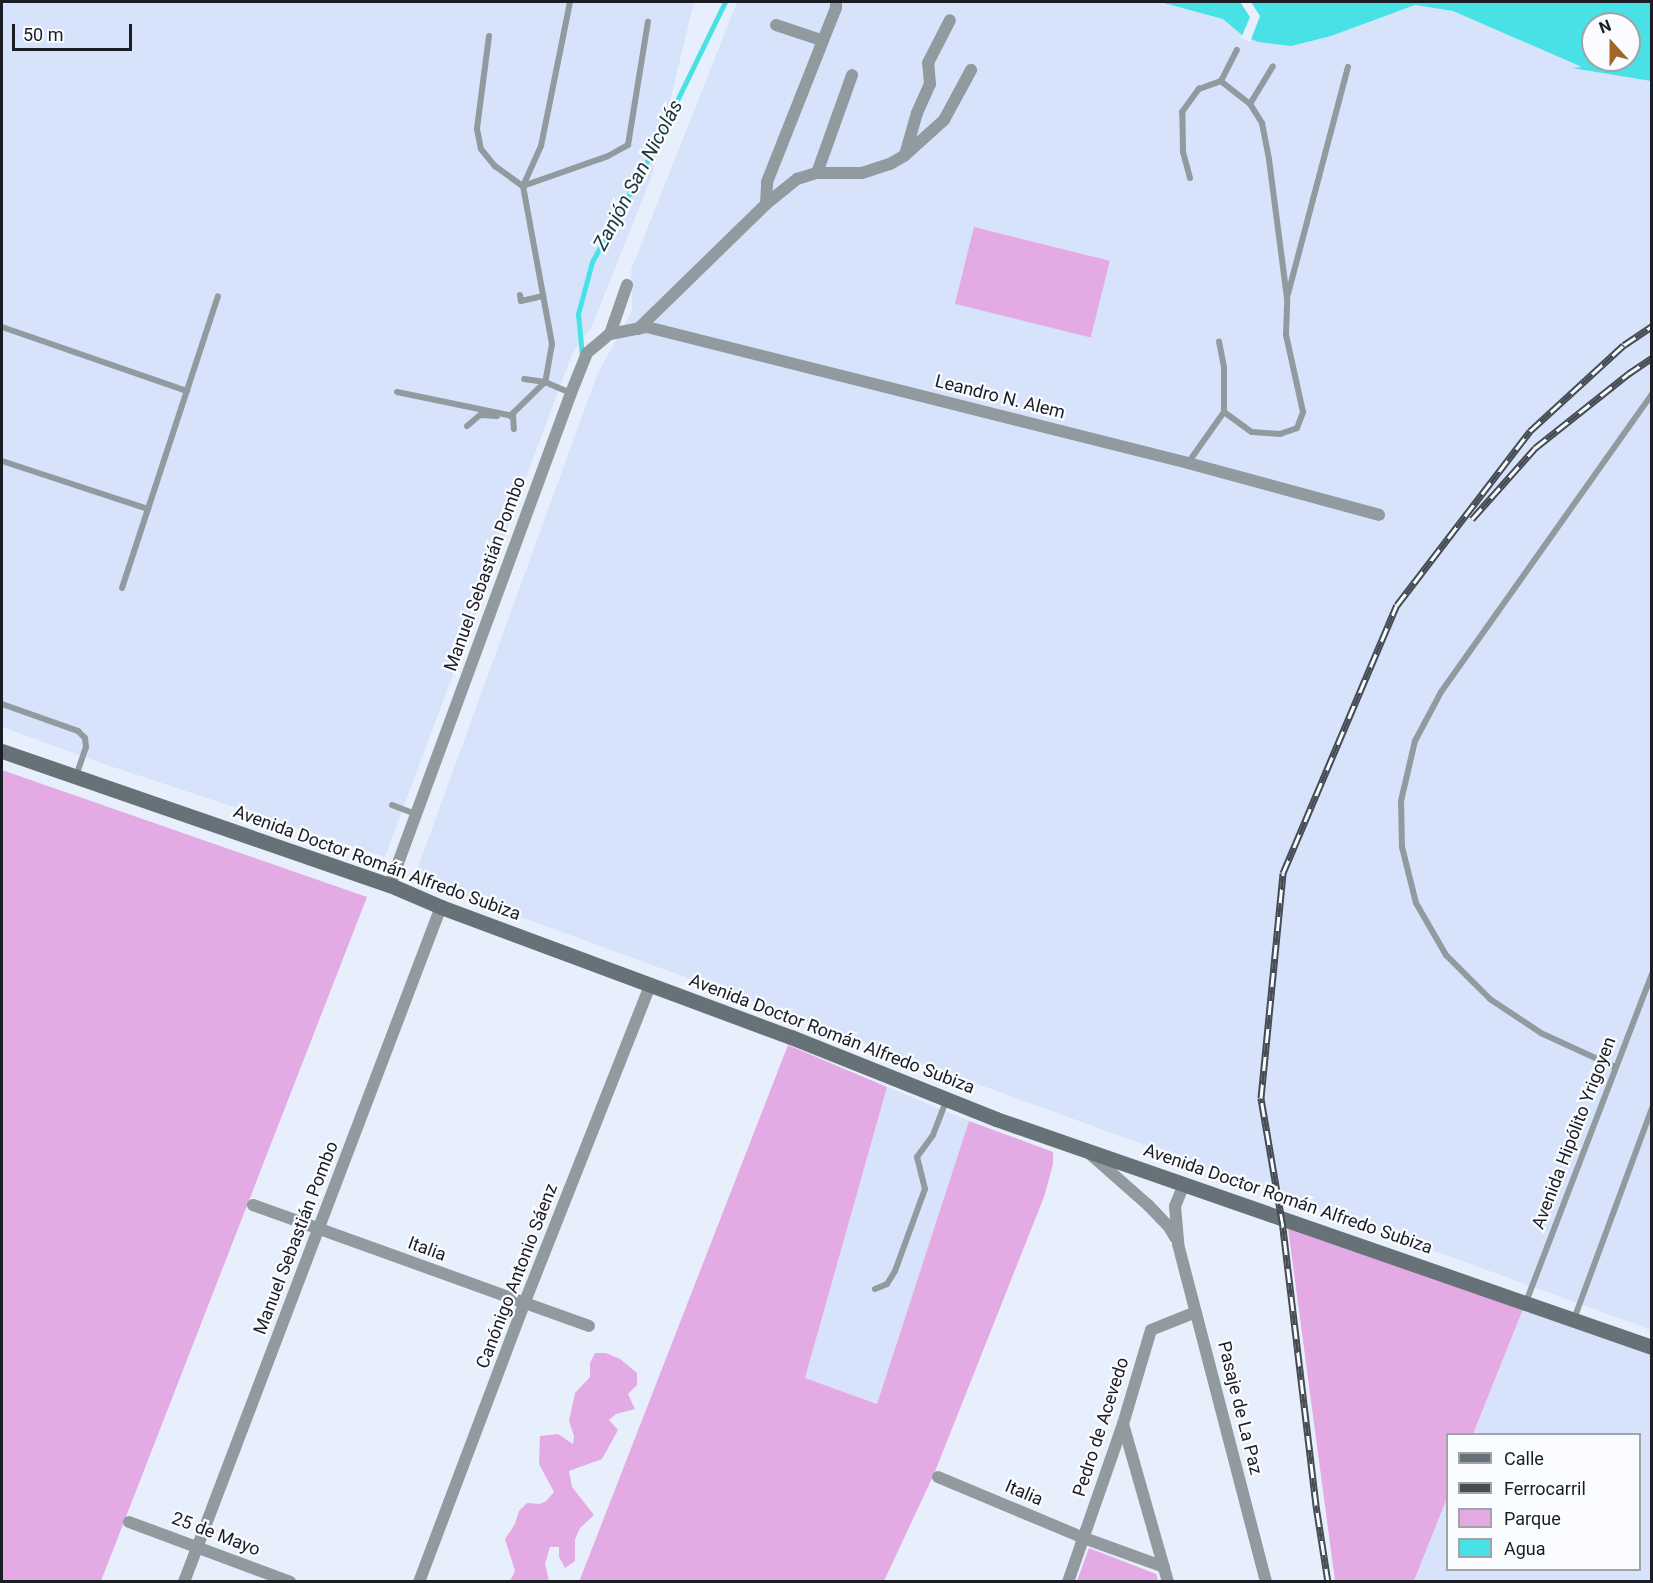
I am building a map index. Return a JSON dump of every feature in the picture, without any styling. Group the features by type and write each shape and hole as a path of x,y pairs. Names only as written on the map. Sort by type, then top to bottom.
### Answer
{"main road":[{"name":"Avenida Doctor Román Alfredo Subiza","path":"2,751 390,885 441,907 651,984 946,1101 1652,1347"}],"street":[{"path":"766,204 767,182 821,40 836,8 836,2"},
{"path":"904,156 917,112 930,84 928,63 950,20"},
{"path":"776,25 821,40"},
{"path":"638,329 766,204 797,179 817,173 862,173 890,164 904,156 944,120 971,70"},
{"path":"817,173 852,75"},
{"path":"610,334 627,285"},
{"name":"Leandro N. Alem","path":"610,334 647,327 1188,463 1379,516"},
{"name":"Manuel Sebastián Pombo","path":"390,885 571,393 587,353 610,334"},
{"name":"Manuel Sebastián Pombo","path":"184,1581 441,907"},
{"name":"Canónigo Antonio Sáenz","path":"419,1581 524,1304 651,984"},
{"name":"Pasaje de La Paz","path":"1086,1150 1162,1218 1179,1244"},
{"name":"Pasaje de La Paz","path":"1184,1184 1175,1206 1179,1244 1266,1581"},
{"name":"Italia","path":"253,1205 589,1326"},
{"name":"Pedro de Acevedo","path":"1068,1581 1123,1424 1150,1330 1196,1312"},
{"path":"1123,1424 1168,1581"},
{"name":"Italia","path":"938,1477 1083,1538 1164,1567"},
{"name":"25 de Mayo","path":"129,1522 290,1581"}],"lane":[{"path":"514,429 513,416 545,382 552,344 523,186 541,146 570,2"},
{"path":"523,186 608,156 628,145 648,22"},
{"path":"489,36 477,129 481,149 495,166 523,186"},
{"path":"1190,178 1183,151 1182,112 1199,89 1221,81 1237,50"},
{"path":"1250,104 1273,66"},
{"path":"1287,298 1348,67"},
{"path":"1221,81 1250,104 1262,123 1269,159 1287,298 1286,334 1303,412 1297,428 1280,434 1252,432 1224,412"},
{"path":"520,295 521,301 543,296"},
{"path":"122,588 218,296"},
{"path":"2,327 187,391"},
{"path":"1188,463 1224,412 1224,367 1219,340"},
{"path":"524,379 545,382 571,393"},
{"path":"397,392 513,416"},
{"path":"1615,1067 1541,1033 1490,999 1446,955 1416,903 1402,848 1401,801 1415,741 1441,692 1652,394"},
{"path":"467,426 480,415 513,416"},
{"path":"2,461 148,509"},
{"path":"2,704 78,731 85,738 86,747 76,777"},
{"path":"392,805 416,814"},
{"name":"Avenida Hipólito Yrigoyen","path":"1525,1303 1652,974"},
{"path":"875,1289 887,1284 895,1271 925,1189 917,1157 933,1135 946,1101"},
{"path":"1574,1319 1652,1108"}],"shaded area":[{"path":"2,2 694,2 652,175 592,326 572,354 385,857 104,764 2,727"},
{"path":"737,2 1160,2 1224,19 1242,35 1331,36 1415,5 1454,11 1581,66 1577,68 1581,69 1581,72 1600,72 1651,81 1651,1330 414,878 597,375 632,311 631,270"},
{"path":"887,1087 969,1121 877,1404 805,1378"},
{"path":"1523,1309 1651,1353 1651,1581 1414,1582 1446,1501 1446,1571 1641,1571 1641,1433 1473,1433"}],"green space":[{"path":"974,227 1110,261 1091,338 955,304"},
{"path":"2,770 367,897 101,1581 2,1581"},
{"path":"788,1045 887,1087 805,1378 877,1404 969,1121 1053,1152 1053,1164 1044,1197 934,1474 884,1581 579,1582"},
{"path":"1288,1228 1523,1309 1473,1433 1446,1433 1446,1501 1414,1581 1335,1581"},
{"path":"595,1353 606,1353 620,1359 637,1373 637,1385 628,1394 635,1409 616,1414 609,1420 618,1430 602,1459 569,1471 572,1487 594,1515 580,1528 575,1539 575,1561 565,1568 559,1557 559,1547 550,1547 545,1564 549,1581 510,1581 515,1571 505,1539 515,1524 519,1511 527,1503 540,1504 554,1492 539,1464 540,1436 558,1434 573,1444 574,1436 569,1421 575,1393 590,1377 590,1363"},
{"path":"1089,1548 1156,1574 1158,1581 1077,1581"}],"water":[{"path":"1160,2 1651,2 1651,81 1596,72 1641,72 1641,12 1581,12 1581,67 1453,11 1415,5 1331,36 1291,46 1258,42 1242,35 1223,19"}],"pier":[{"path":"1240,2 1251,2 1260,16 1250,42 1241,38 1250,17"}],"waterway":[{"name":"Zanjón San Nicolás","path":"582,356 578,314 592,262 649,158 725,2"}],"railway":[{"path":"1328,1582 1316,1505 1283,1227 1261,1098 1283,873 1397,605 1530,431 1624,345 1652,326"},
{"path":"1472,519 1535,448 1628,374 1652,358"}]}
